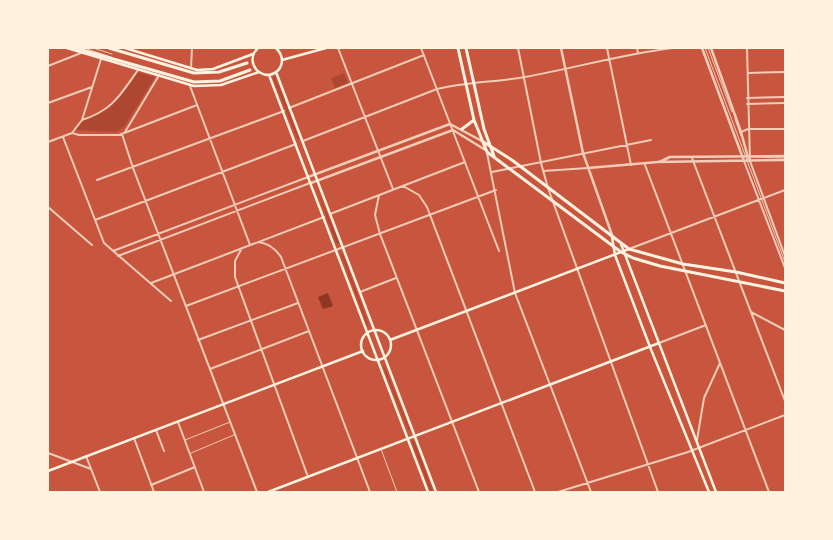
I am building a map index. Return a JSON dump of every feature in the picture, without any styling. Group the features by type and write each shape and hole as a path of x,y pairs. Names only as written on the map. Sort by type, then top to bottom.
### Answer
{"main road":[{"path":"67,48 190,86 207,87 221,85 259,72 269,75 276,72 280,68 282,60 277,49 282,48"},
{"path":"75,48 194,82 220,81 250,70"},
{"path":"109,48 194,73 218,72 247,62"},
{"path":"125,48 192,69 213,69 253,54 258,48"},
{"path":"282,60 326,48"},
{"path":"458,48 464,83 474,120 487,152 512,169 614,247 642,262 785,291"},
{"path":"466,48 490,146 494,156"},
{"path":"253,54 253,64 259,72"},
{"path":"276,72 436,492"},
{"path":"269,75 428,492"},
{"path":"462,129 474,120"},
{"path":"482,141 520,167 629,249 683,264 736,272 785,283"},
{"path":"612,237 615,255 650,347 709,492"},
{"path":"621,244 623,253 716,492"},
{"path":"390,340 576,269 623,253 629,249"},
{"path":"375,330 382,332 390,340 390,348 385,356 377,359 369,357 363,351 361,343 367,333 375,330"},
{"path":"268,492 659,343"},
{"path":"48,471 363,351"}],"street":[{"path":"192,48 192,69"},
{"path":"338,48 393,189"},
{"path":"421,48 499,251"},
{"path":"518,48 541,163 551,199 658,492"},
{"path":"561,48 588,168 612,237"},
{"path":"606,48 631,165"},
{"path":"637,48 638,53"},
{"path":"302,141 437,89 464,83 524,77 638,53 673,48"},
{"path":"704,48 747,158 785,268"},
{"path":"709,48 741,132 747,158 761,199 785,256"},
{"path":"747,48 747,158"},
{"path":"48,66 81,53"},
{"path":"290,108 424,55"},
{"path":"48,142 72,133 82,120 101,59"},
{"path":"82,120 99,113 112,105 138,70"},
{"path":"748,73 785,72"},
{"path":"125,132 158,77"},
{"path":"190,86 250,245"},
{"path":"48,103 92,87"},
{"path":"747,98 785,97"},
{"path":"747,104 785,103"},
{"path":"72,133 78,135 115,136 197,105"},
{"path":"97,180 133,168 284,111"},
{"path":"113,251 450,124 462,129 482,141"},
{"path":"741,132 748,129 785,128"},
{"path":"453,130 487,152 496,190 515,293 591,492"},
{"path":"118,256 453,130"},
{"path":"122,134 133,168 257,492"},
{"path":"63,137 104,243 171,301"},
{"path":"492,172 651,140"},
{"path":"95,220 296,144"},
{"path":"658,162 670,158 785,158"},
{"path":"692,158 785,400"},
{"path":"543,170 658,162 785,158"},
{"path":"330,214 465,162"},
{"path":"645,164 769,492"},
{"path":"403,186 419,196 430,215 535,492"},
{"path":"186,307 496,190"},
{"path":"629,249 785,190"},
{"path":"379,195 375,214 380,234 479,492"},
{"path":"48,206 92,245"},
{"path":"151,283 173,273 324,217"},
{"path":"258,242 268,245 281,257 370,492"},
{"path":"242,248 234,261 235,277 263,349 308,477"},
{"path":"360,292 396,278"},
{"path":"198,340 298,303"},
{"path":"752,312 785,330"},
{"path":"659,343 706,325"},
{"path":"210,369 309,331"},
{"path":"696,441 704,398 720,363"},
{"path":"558,492 699,448 785,415"},
{"path":"177,422 204,492"},
{"path":"156,430 164,451"},
{"path":"134,438 154,492"},
{"path":"48,452 91,469"},
{"path":"86,456 100,492"},
{"path":"151,485 194,468"}],"lane":[{"path":"84,48 111,57"},
{"path":"93,48 112,54"},
{"path":"709,48 747,158"},
{"path":"761,199 785,262"},
{"path":"184,440 230,422"},
{"path":"189,454 235,435"},
{"path":"381,449 397,492"}],"shaded area":[{"path":"138,72 155,77 124,127 116,132 75,130 81,121 110,108"},
{"path":"344,73 348,83 335,88 331,78"},
{"path":"274,75 299,138 298,140 273,77"},
{"path":"316,187 339,242 338,244 336,243"},
{"path":"341,254 343,255 369,326 367,325"},
{"path":"328,293 333,306 323,309 318,297"},
{"path":"384,366 410,430 409,431 383,367"},
{"path":"413,440 433,492 431,492 412,442"}]}
